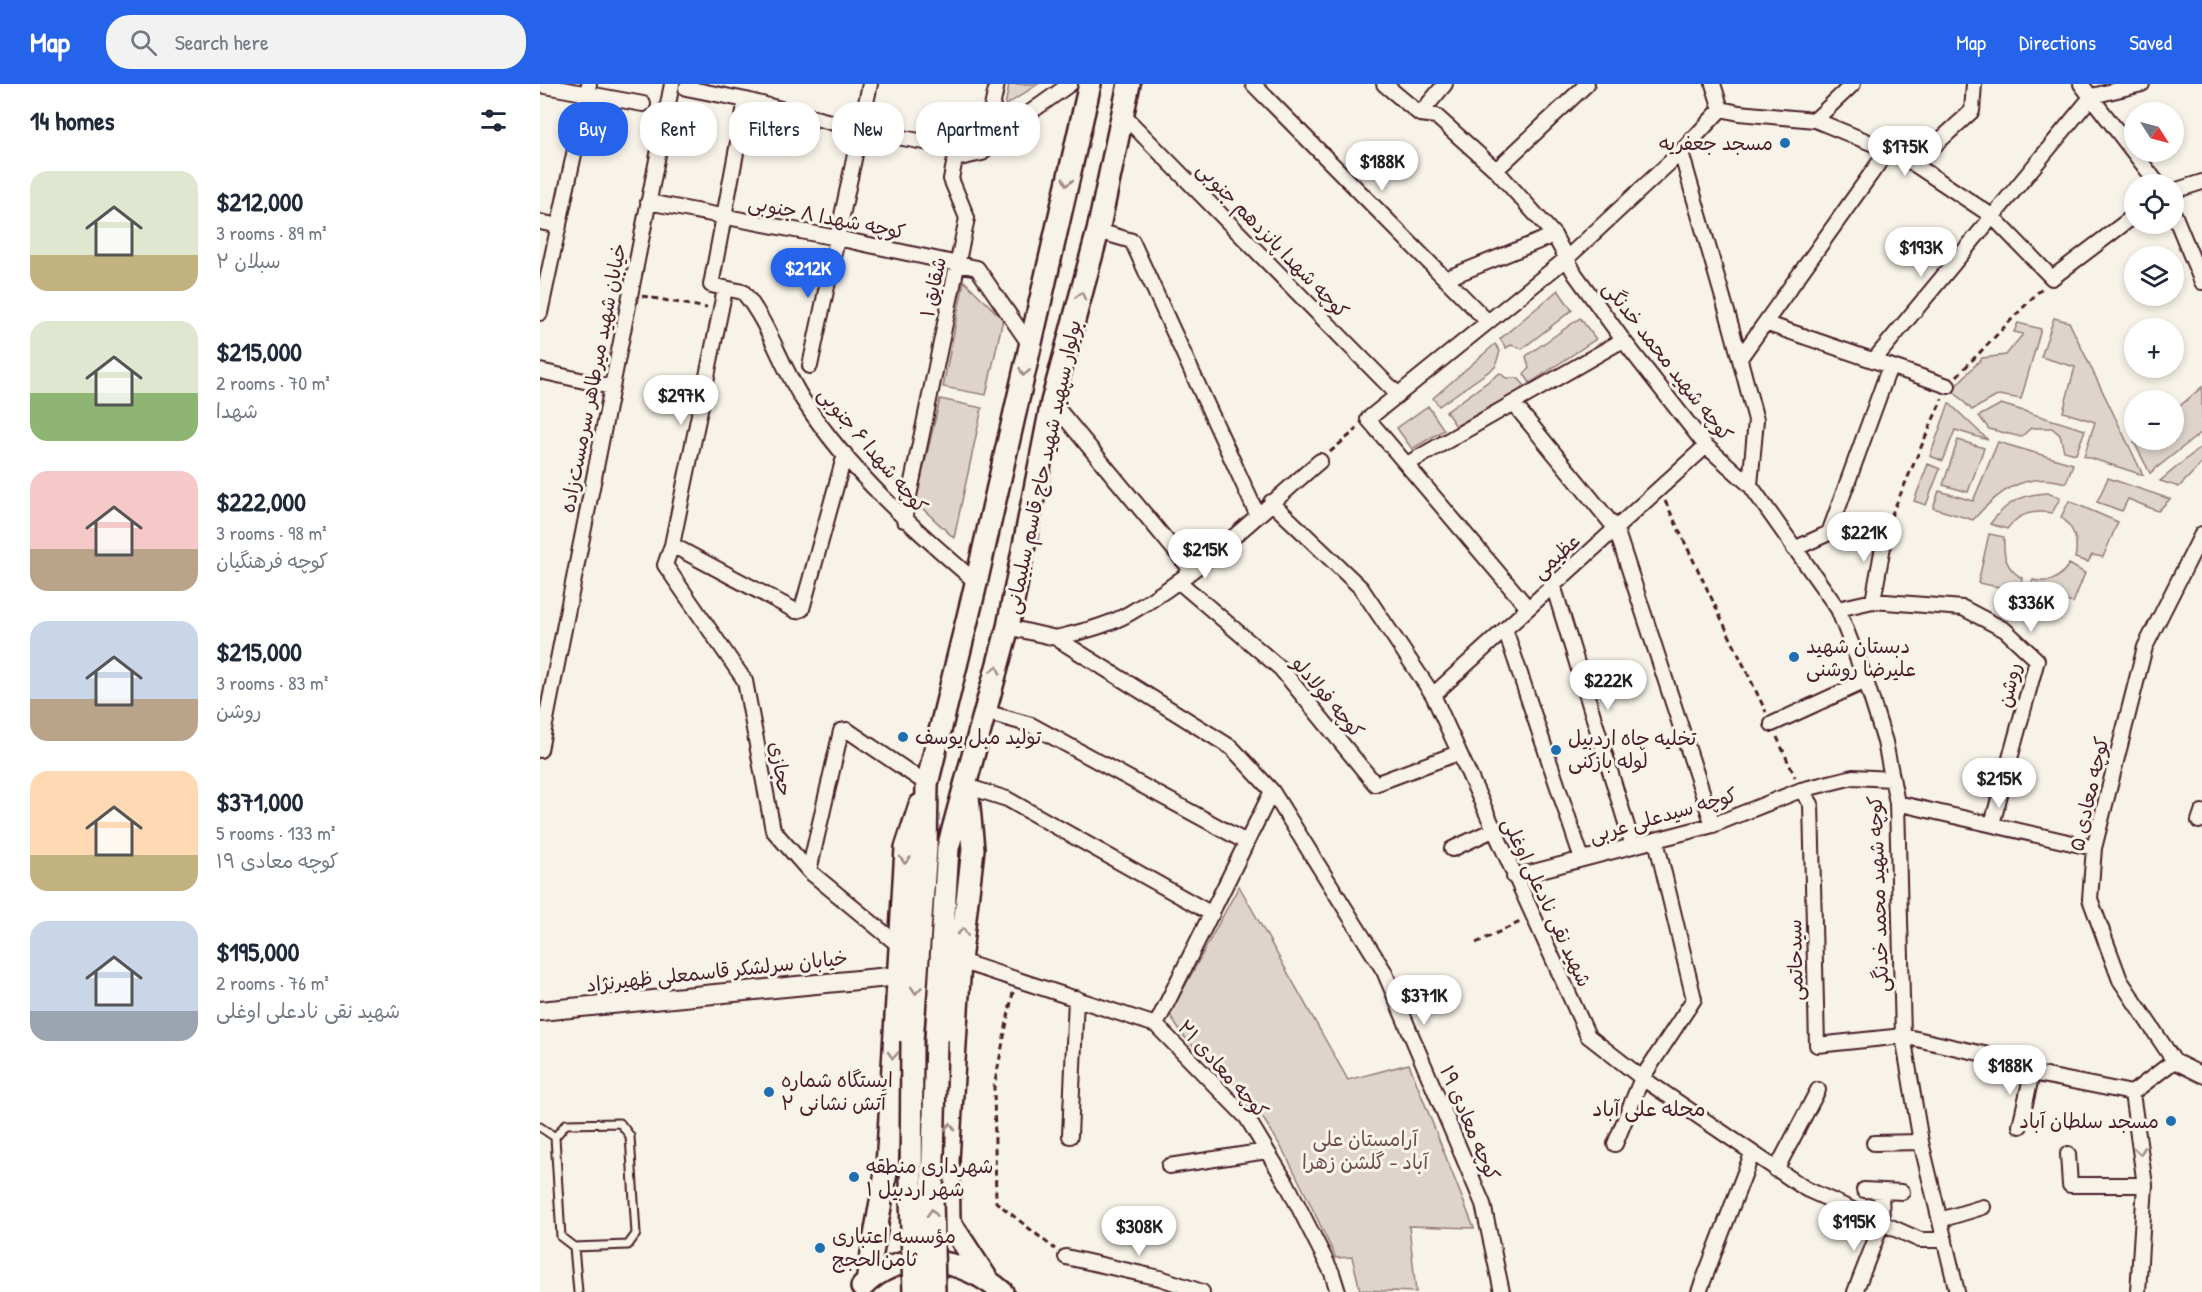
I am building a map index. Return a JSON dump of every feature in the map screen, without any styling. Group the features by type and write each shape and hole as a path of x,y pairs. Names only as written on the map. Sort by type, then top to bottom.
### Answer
{"main road":[{"name":"بولوار سپهبد شهید حاج قاسم سلیمانی","path":"914,1292 911,1199 912,1041 926,848 927,784 976,582 1090,84"},
{"name":"بولوار سپهبد شهید حاج قاسم سلیمانی","path":"934,1292 932,1197 936,1040 948,848 1008,627 1052,402 1098,231 1129,84"},
{"path":"862,1287 887,1167 906,848 927,784"},
{"path":"966,786 973,849 960,961 948,1160 949,1221 994,1285"},
{"path":"887,1167 903,1180 922,1181 936,1176 948,1160"},
{"path":"862,1287 895,1266 926,1260 958,1264 994,1285"}],"street":[{"path":"866,102 870,84"},
{"path":"993,102 997,84"},
{"path":"1040,105 1070,84"},
{"path":"1252,84 1488,322"},
{"name":"کوچه شهید محمد خدنگی","path":"1384,84 1420,114 1436,116 1496,170 1554,236 1575,274 1623,340 1706,446 1750,485 1838,609 1866,681 1885,742 1897,803 1903,1036 1921,1142 1958,1292"},
{"path":"1420,114 1445,84"},
{"path":"1496,170 1587,84"},
{"path":"1713,84 1720,109"},
{"path":"1815,120 1853,84"},
{"path":"1914,164 1972,111 1974,84"},
{"path":"2081,84 2150,174"},
{"path":"1874,360 2092,96 2142,84"},
{"path":"540,85 588,89 640,103"},
{"path":"679,86 746,100 832,122"},
{"name":"خیابان شهید میرطاهر سرمست‌زاده","path":"540,750 545,697 648,202 679,86"},
{"path":"540,313 588,89"},
{"path":"724,217 746,100"},
{"path":"1720,109 1815,120 1888,150 1914,164 1992,216 2052,278 2124,224"},
{"path":"1528,608 1368,419 1567,258 1681,152 1720,109"},
{"name":"کوچه شهدا پانزدهم جنوبی","path":"1122,114 1397,394"},
{"path":"1740,358 1888,150"},
{"path":"1681,152 1756,420 1750,485"},
{"path":"810,366 855,156"},
{"name":"شقایق ۱","path":"903,520 967,218 951,179 955,159 968,156"},
{"path":"2184,188 2202,182"},
{"name":"کوچه شهدا ۸ جنوبی","path":"648,202 958,262 977,268 1030,345"},
{"name":"کوچه شهدا ۶ جنوبی","path":"724,217 711,285 739,290 746,296 803,400 845,454 903,520 976,582"},
{"path":"540,222 559,226"},
{"path":"1098,231 1132,241 1257,514"},
{"path":"2182,234 2202,282"},
{"path":"1445,279 1554,236"},
{"path":"725,289 672,545 796,611 802,609 845,454"},
{"path":"1765,323 1948,386"},
{"path":"1407,464 1623,340"},
{"path":"1829,533 1890,366"},
{"path":"540,372 611,387"},
{"path":"1052,402 1191,570"},
{"path":"1513,403 1616,529 1713,825"},
{"name":"عظیمی","path":"1433,695 1706,446"},
{"path":"1008,627 1056,638 1088,630 1128,614 1178,581 1320,460"},
{"name":"شهید نقی نادعلی اوغلی","path":"1271,502 1360,588 1433,695 1588,1036 1642,1078 1806,1189 1920,1240 1945,1240"},
{"path":"1794,549 1829,533 1886,530 1873,601"},
{"name":"کوچه معادی ۵","path":"2202,534 2145,647 2094,848 2090,899 2120,980 2174,1061 2202,1075"},
{"name":"حجازی","path":"672,545 666,565 745,681 773,830 809,871 901,947"},
{"name":"کوچه فولادلو","path":"1178,581 1281,669 1375,784 1458,753"},
{"path":"1553,585 1633,846"},
{"name":"روشن","path":"1838,609 1873,601 1963,608 2005,630 2037,660 1992,824"},
{"path":"1505,629 1582,860"},
{"name":"کوچه معادی ۱۹","path":"1056,638 1232,748 1272,791 1384,971 1483,1204 1502,1292"},
{"path":"1772,724 1866,681"},
{"path":"985,712 1030,725 1246,842"},
{"path":"809,871 842,731 847,730 927,784"},
{"name":"کوچه سیدعلی عربی","path":"1514,877 1713,825 1801,790 1853,777 1892,778"},
{"path":"966,786 1007,799 1212,914"},
{"name":"سیدحاتمی","path":"1801,790 1811,804 1817,1045 1903,1036"},
{"path":"1156,1025 1272,791"},
{"path":"1897,803 2094,848"},
{"path":"1452,849 1493,830"},
{"path":"1615,1144 1642,1078 1694,999 1656,840"},
{"name":"کوچه معادی ۲۱","path":"960,961 1156,1025 1247,1118 1292,1194 1332,1273 1338,1292"},
{"name":"خیابان سرلشکر قاسمعلی ظهیرنژاد","path":"540,1011 899,976"},
{"path":"1070,1136 1076,998"},
{"path":"1903,1036 1993,1056 2032,1073 2132,1093 2174,1061"},
{"path":"2020,1126 2032,1073"},
{"path":"1776,1170 1818,1090"},
{"path":"2132,1093 2145,1185 2138,1292"},
{"path":"1874,1143 1921,1142"},
{"path":"1169,1166 1267,1151"},
{"path":"1699,1292 1752,1154"},
{"path":"2068,1154 2070,1185 2145,1185"},
{"path":"1864,1190 1902,1192"},
{"path":"1855,1292 1882,1223 1881,1192"},
{"path":"1940,1220 1983,1207"},
{"path":"1066,1257 1160,1278 1202,1292"}],"lane":[{"path":"620,1123 630,1136 636,1234 628,1245 574,1247 561,1237 555,1137 566,1124 620,1123"},
{"path":"540,1127 555,1137"},
{"path":"574,1247 578,1292"}],"path":[{"path":"630,294 720,310"},
{"path":"1320,460 1368,419"},
{"path":"1659,489 1772,724 1801,790"},
{"path":"1476,943 1532,916"},
{"path":"1016,979 994,1087 996,1202 1066,1257"}],"green space":[{"path":"1009,84 1038,84 1011,102 1006,102"},
{"path":"964,281 1003,319 986,395 943,387"},
{"path":"1558,290 1572,310 1522,349 1511,345 1506,348 1500,339"},
{"path":"1580,318 1596,339 1530,383 1524,374 1529,368 1526,356"},
{"path":"2054,318 2069,322 2124,436 2124,450 2131,450 2143,475 2084,456 2095,422 2063,412 2075,367 2041,357"},
{"path":"2018,323 2041,329 2021,399 1999,395 1972,410 1952,390 1982,358 2006,355 2023,334 2014,332"},
{"path":"1495,344 1500,351 1495,367 1439,406 1433,398"},
{"path":"1500,373 1506,378 1518,378 1526,387 1456,426 1446,412"},
{"path":"2202,387 2202,432 2184,446 2184,402"},
{"path":"940,399 982,408 954,538 916,500"},
{"path":"1949,403 1988,440 1955,430 1943,461 1930,456"},
{"path":"2001,404 2085,430 2076,454 2064,451 2060,435 2052,428 2031,428 2021,437 1989,429 1979,416"},
{"path":"1428,406 1444,430 1412,449 1397,428"},
{"path":"1958,440 1984,448 1968,492 1943,485"},
{"path":"1998,442 2073,464 2066,483 2038,480 2014,486 1993,500 1973,520 1933,508 1939,491 1973,501"},
{"path":"2202,446 2202,463 2179,487 2160,481"},
{"path":"2138,450 2179,450 2150,473"},
{"path":"1928,464 1940,469 1926,505 1914,501"},
{"path":"2108,478 2170,499 2158,511 2128,499 2122,511 2097,502"},
{"path":"2048,493 2060,498 2052,513 2027,514 2016,519 2007,529 1990,524 2002,510 2023,497"},
{"path":"2069,501 2118,522 2103,557 2092,555 2088,562 2075,558 2074,535 2061,517"},
{"path":"1989,534 2004,537 2006,560 2012,570 2022,578 2020,591 1978,583"},
{"path":"2069,564 2085,573 2073,603 2028,593 2033,580 2050,581 2062,573"},
{"name":"آرامستان علی آباد - گلشن زهرا","path":"1239,886 1348,1080 1409,1064 1474,1228 1409,1226 1416,1292 1360,1290 1352,1257 1336,1258 1296,1175 1261,1115 1237,1086 1185,1038 1170,1014"}],"place":[{"name":"مسجد جعفریه","path":"1785,143"},
{"name":"دبستان شهید علیرضا روشنی","path":"1794,657"},
{"name":"تولید مبل یوسف","path":"903,737"},
{"name":"تخلیه چاه اردبیل لوله بازکنی","path":"1556,750"},
{"name":"ایستگاه شماره ۲ آتش نشانی","path":"769,1092"},
{"name":"مسجد سلطان آباد","path":"2171,1121"},
{"name":"شهرداری منطقه ۱ شهر اردبیل","path":"854,1177"},
{"name":"مؤسسه اعتباری ثامن‌الحجج","path":"820,1248"}],"district":[{"name":"محله علی آباد","path":"1649,1109"}]}
